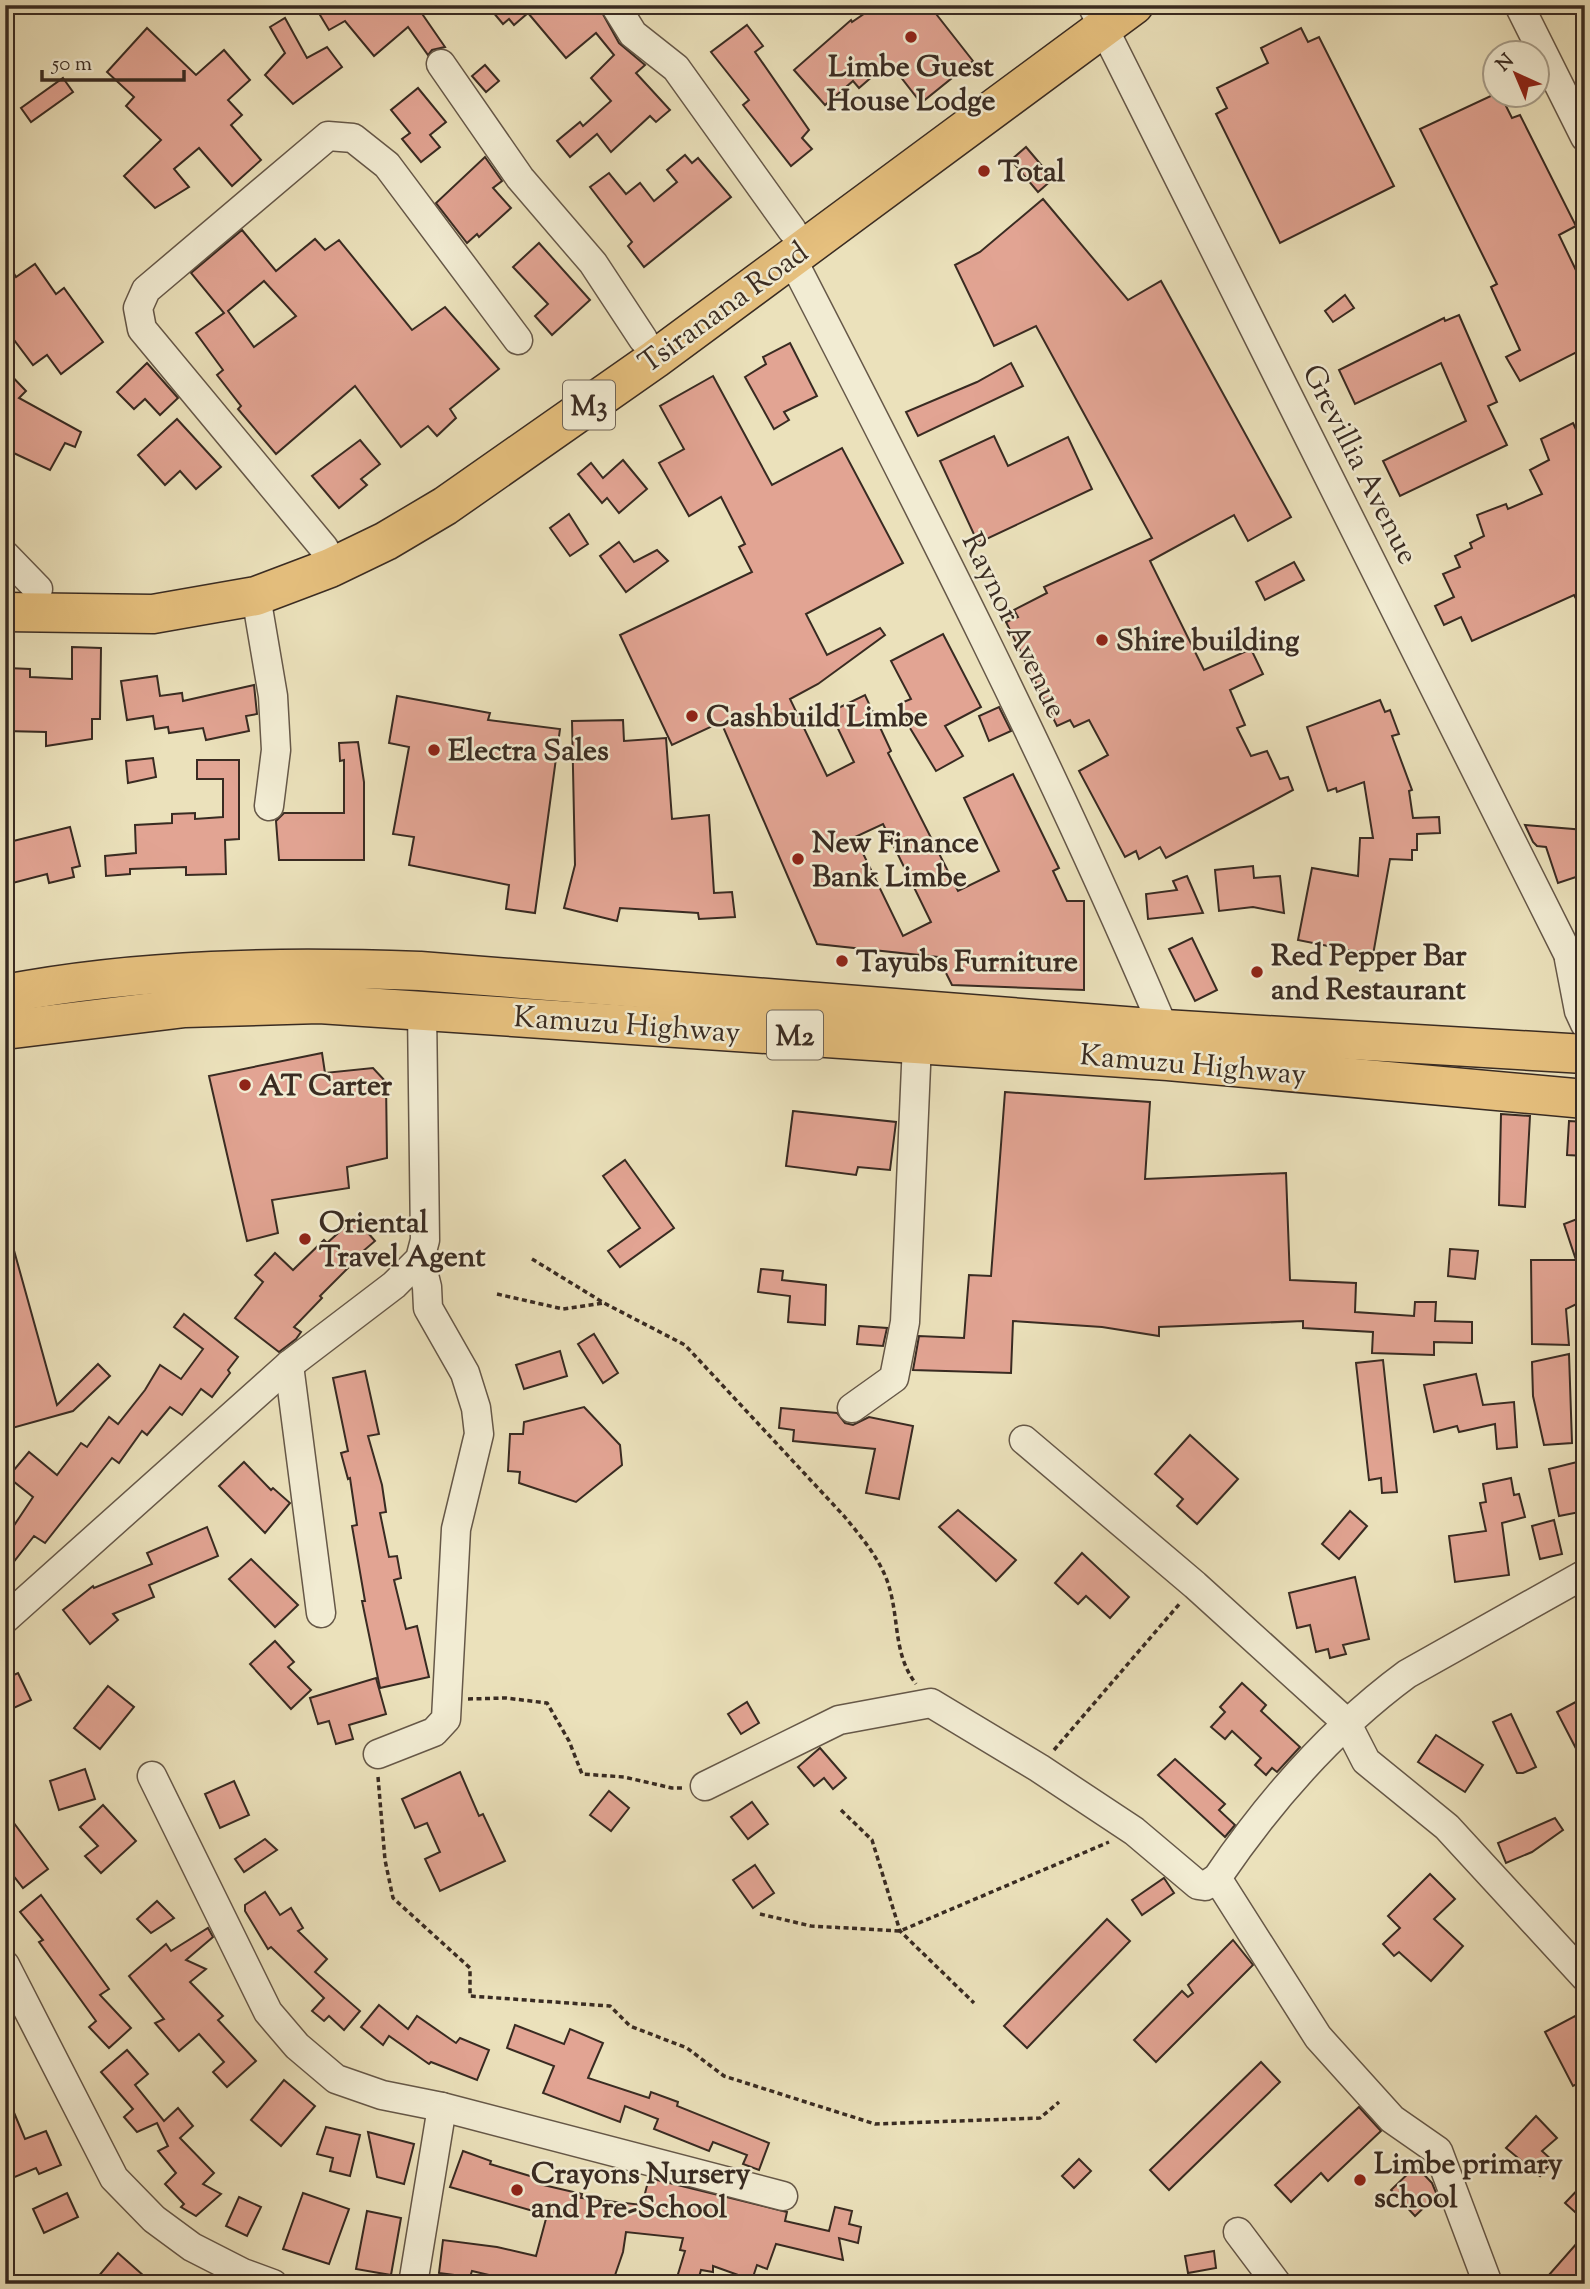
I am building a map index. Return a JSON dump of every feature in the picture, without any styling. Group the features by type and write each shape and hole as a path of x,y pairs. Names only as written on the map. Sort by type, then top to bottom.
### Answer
{"highway":[{"name":"Tsiranana Road","path":"5,612 153,614 256,597 375,547 445,506 655,359 791,243 1095,12 1134,5"},
{"name":"Tsiranana Road","path":"22,588 138,593 199,585 223,581 324,548 422,493 643,339 791,243"},
{"name":"Kamuzu Highway","path":"5,994 183,972 320,967 420,971 1164,1029 1585,1055"},
{"name":"Kamuzu Highway","path":"5,1030 185,1008 319,1004 917,1042 1585,1098"}],"street":[{"name":"Raynor Avenue","path":"615,5 633,34 676,68 791,243 957,578 1115,914 1164,1029"},
{"path":"1519,5 1585,137"},
{"name":"Grevillia Avenue","path":"1095,12 1570,941 1585,977"},
{"path":"441,64 520,178 593,263 620,299 643,339"},
{"path":"324,548 142,328 138,308 146,290 328,136 353,138 387,166 518,340"},
{"path":"5,555 22,588"},
{"path":"256,597 273,696 276,751 269,806"},
{"name":"Grevillia Avenue","path":"1570,941 1579,1011 1585,1024"},
{"path":"378,1754 434,1732 446,1719 456,1529 478,1434 476,1408 465,1373 428,1308 427,1287 420,1259 425,1240 422,1010"},
{"path":"852,1408 894,1378 905,1322 917,1042"},
{"path":"5,1619 289,1365 394,1285 420,1259"},
{"path":"289,1365 321,1613"},
{"path":"1024,1440 1195,1585 1346,1722 1366,1761 1447,1827 1585,1976"},
{"path":"705,1786 839,1720 931,1703 1039,1768 1134,1831 1198,1885 1205,1886 1217,1878 1291,1781 1346,1722 1407,1674 1585,1574"},
{"path":"152,1776 268,2012 290,2037 337,2079 382,2095 442,2107 783,2196"},
{"path":"1217,1878 1318,2037 1392,2119 1438,2151 1488,2284"},
{"path":"5,1965 114,2178 153,2219 192,2247 243,2273 272,2284"},
{"path":"413,2284 442,2107"},
{"path":"1238,2232 1277,2284"}],"path":[{"path":"532,1259 604,1303 685,1345 869,1545 890,1589 900,1657 909,1675 931,1703"},
{"path":"497,1294 563,1309 604,1303"},
{"path":"1039,1768 1195,1585"},
{"path":"449,1700 506,1698 547,1703 569,1741 582,1774 624,1777 673,1788 705,1786"},
{"path":"378,1754 378,1803 393,1898 470,1968 470,1996 610,2006 630,2026 687,2048 724,2076 875,2124 1040,2118 1059,2102"},
{"path":"841,1810 872,1840 900,1931 974,2003"},
{"path":"760,1914 811,1926 900,1931 1134,1831"}],"building":[{"path":"314,5 416,5 445,47 432,50 428,55 408,27 374,56 345,21 329,30"},
{"path":"487,5 599,7 619,43 645,65 636,73 670,110 656,122 650,116 611,152 597,134 570,157 557,141 580,122 583,126 611,101 591,78 614,55 596,33 566,58 528,13 514,25 509,19 503,24"},
{"path":"877,5 929,5 973,61 921,103 889,62 859,88 853,81 825,105 794,70 851,20 852,22"},
{"path":"285,18 307,58 327,47 342,67 293,104 265,75 285,53 270,27"},
{"path":"747,25 763,46 755,52 809,130 802,138 812,149 791,166 743,105 749,100 711,52"},
{"path":"147,28 196,75 224,50 250,80 228,100 242,115 231,125 261,160 232,186 199,148 174,169 189,187 155,208 124,176 161,140 126,106 134,97 107,72"},
{"path":"1301,28 1308,42 1319,37 1394,186 1280,243 1216,114 1227,108 1217,88 1268,63 1261,48"},
{"path":"485,65 499,81 486,92 472,76"},
{"path":"63,78 73,92 31,122 21,108"},
{"path":"418,88 446,122 430,135 440,147 421,162 402,139 410,133 391,110"},
{"path":"1482,100 1482,108 1507,108 1512,118 1520,115 1576,226 1559,235 1585,289 1585,348 1520,381 1506,357 1520,350 1491,287 1497,284 1420,129"},
{"path":"1026,147 1053,179 1038,192 1011,160"},
{"path":"685,155 692,163 698,158 731,197 644,267 628,246 632,242 590,187 609,173 626,194 640,183 654,201 677,182 667,170"},
{"path":"485,157 502,181 493,188 511,208 479,237 477,234 467,243 436,203"},
{"path":"1043,199 1128,300 1161,281 1291,517 1248,541 1234,515 1150,561 1204,670 1251,649 1263,674 1230,690 1245,725 1237,728 1251,756 1267,751 1280,779 1288,777 1293,790 1166,858 1160,847 1139,859 1136,851 1125,857 1079,771 1108,755 1089,720 1074,727 1070,720 1057,726 1006,622 1018,617 1014,610 1047,593 1044,587 1152,538 1036,326 994,346 955,265 980,252"},
{"path":"242,230 276,271 315,239 325,250 339,240 412,330 445,307 499,369 450,409 456,418 437,436 428,426 401,447 355,386 276,454 238,409 241,406 217,375 223,370 196,333 224,313 191,273","holes":["264,281 296,316 254,347 228,311"]},
{"path":"539,243 590,300 552,335 535,316 548,304 513,267"},
{"path":"5,258 16,277 35,264 56,294 64,288 103,342 61,374 47,355 33,365 5,328"},
{"path":"1345,295 1354,308 1333,322 1325,311"},
{"path":"1459,315 1497,402 1488,406 1507,445 1400,496 1383,461 1466,421 1441,363 1355,404 1339,370 1444,318 1445,321"},
{"path":"790,343 817,396 784,412 789,420 774,429 745,377 766,364 763,357"},
{"path":"147,363 178,398 160,415 145,399 134,409 117,392"},
{"path":"1011,363 1023,386 918,436 906,412 977,382"},
{"path":"5,369 26,391 19,398 81,432 75,447 65,443 50,470 5,449 12,440 5,433"},
{"path":"713,376 772,485 842,448 903,563 806,614 827,655 880,628 885,635 818,684 790,699 827,776 854,762 830,712 865,695 891,751 888,753 958,891 999,871 964,798 1013,774 1059,868 1053,871 1067,901 1084,901 1084,990 952,985 938,957 817,944 721,722 672,745 620,635 752,572 739,547 745,544 721,497 689,516 659,463 684,449 660,406","holes":["883,824 931,922 903,936 855,837"]},
{"path":"177,419 221,467 196,489 180,471 165,485 138,455"},
{"path":"1573,423 1579,436 1585,433 1585,615 1574,595 1472,641 1461,617 1444,625 1435,606 1454,597 1443,574 1460,567 1455,556 1472,548 1470,543 1484,536 1477,515 1506,504 1508,509 1542,494 1530,470 1549,460 1541,439"},
{"path":"994,436 1008,466 1068,437 1092,489 978,543 940,461"},
{"path":"360,440 380,464 361,479 367,485 339,508 312,476"},
{"path":"623,460 647,489 619,513 607,498 602,503 578,474 591,463 603,478"},
{"path":"569,514 588,544 570,556 550,528"},
{"path":"619,542 634,562 657,550 668,561 626,592 600,556"},
{"path":"1294,562 1304,580 1265,600 1256,582"},
{"path":"943,634 981,707 945,726 963,756 936,771 910,728 901,703 911,699 891,661"},
{"path":"72,647 101,648 100,719 92,719 92,739 46,746 46,732 5,731 8,668 30,669 30,677 72,679"},
{"path":"157,676 160,696 182,693 183,701 254,685 257,714 246,716 249,731 206,740 203,728 169,733 168,727 155,729 153,716 127,720 121,681"},
{"path":"397,696 490,713 488,720 560,729 535,913 506,909 509,885 409,865 414,837 393,834 409,747 389,743"},
{"path":"1380,700 1385,712 1390,710 1399,734 1392,736 1412,790 1409,791 1413,818 1439,817 1440,833 1417,834 1417,850 1412,850 1412,860 1390,859 1373,955 1298,940 1312,868 1358,876 1360,838 1373,838 1364,782 1337,792 1336,788 1328,791 1307,727"},
{"path":"999,707 1011,731 989,741 979,716"},
{"path":"623,720 624,741 666,738 672,819 709,815 714,893 732,892 735,917 699,919 698,913 620,908 617,921 564,908 575,865 572,721"},
{"path":"358,742 364,782 364,860 279,860 276,821 284,813 344,813 344,760 340,761 339,743"},
{"path":"153,758 156,777 128,783 126,761"},
{"path":"197,760 239,760 239,839 225,840 226,874 186,875 186,867 130,869 130,874 106,876 105,856 136,853 135,825 172,823 172,814 195,813 195,819 223,817 223,779 197,779"},
{"path":"1525,825 1585,830 1585,874 1558,883 1546,847 1537,846 1533,842"},
{"path":"70,827 80,866 72,868 74,877 49,883 47,874 5,885 5,843"},
{"path":"1253,866 1254,878 1280,876 1284,913 1253,907 1219,911 1215,870"},
{"path":"1187,876 1203,913 1148,919 1146,894 1177,890 1173,881"},
{"path":"1192,938 1217,990 1195,1001 1169,949"},
{"path":"322,1053 325,1073 373,1068 386,1082 387,1158 347,1167 349,1188 272,1200 278,1233 247,1241 209,1076"},
{"path":"1005,1092 1150,1102 1145,1179 1286,1173 1290,1280 1356,1283 1355,1312 1414,1316 1415,1302 1436,1302 1435,1321 1472,1322 1472,1343 1434,1342 1434,1355 1372,1353 1373,1332 1303,1328 1303,1321 1159,1327 1159,1336 1102,1327 1013,1321 1011,1373 913,1370 919,1336 964,1338 969,1275 991,1276"},
{"path":"793,1111 896,1122 890,1170 858,1167 856,1175 786,1166"},
{"path":"1501,1114 1530,1116 1525,1207 1499,1205"},
{"path":"1569,1121 1585,1122 1585,1156 1567,1155"},
{"path":"625,1160 674,1228 620,1267 608,1251 640,1228 603,1176"},
{"path":"1585,1216 1585,1300 1566,1309 1569,1345 1532,1344 1531,1260 1576,1260 1564,1224"},
{"path":"355,1218 375,1241 348,1264 350,1266 294,1327 301,1332 296,1339 279,1352 235,1318 263,1282 255,1275 275,1253 293,1270 324,1240 327,1243"},
{"path":"5,1236 10,1236 57,1405 98,1364 110,1376 73,1411 5,1430"},
{"path":"1450,1249 1478,1251 1475,1279 1448,1276"},
{"path":"761,1269 783,1271 782,1280 826,1285 825,1325 788,1322 790,1296 758,1292"},
{"path":"184,1314 238,1357 228,1370 230,1373 212,1397 201,1389 182,1415 170,1407 147,1435 142,1431 119,1463 112,1458 45,1543 34,1536 5,1573 5,1539 33,1497 8,1477 29,1452 57,1475 81,1443 87,1447 109,1417 118,1424 145,1390 160,1365 181,1379 203,1349 174,1327"},
{"path":"859,1326 887,1328 883,1346 857,1344"},
{"path":"594,1334 618,1373 603,1383 578,1344"},
{"path":"560,1351 567,1376 524,1389 516,1365"},
{"path":"1569,1354 1572,1443 1544,1445 1533,1396 1532,1362"},
{"path":"1383,1360 1397,1492 1382,1493 1381,1478 1369,1480 1356,1363"},
{"path":"365,1371 379,1434 368,1436 382,1485 386,1512 380,1513 389,1557 397,1556 401,1578 394,1580 406,1629 417,1626 429,1677 380,1688 362,1601 365,1601 352,1526 357,1525 350,1478 348,1479 341,1453 348,1451 333,1378"},
{"path":"1476,1374 1483,1405 1514,1402 1517,1447 1497,1449 1495,1424 1459,1432 1457,1426 1434,1432 1424,1385"},
{"path":"584,1407 620,1445 622,1465 576,1502 519,1483 520,1472 508,1471 510,1434 523,1434 524,1422"},
{"path":"781,1408 837,1413 845,1423 853,1425 869,1417 913,1426 899,1499 866,1493 875,1449 793,1441 794,1430 779,1428"},
{"path":"1190,1435 1238,1479 1197,1524 1177,1506 1183,1499 1155,1474"},
{"path":"1585,1460 1585,1511 1559,1516 1549,1469"},
{"path":"244,1462 271,1490 273,1488 290,1503 265,1533 219,1486"},
{"path":"1511,1478 1514,1495 1519,1494 1525,1517 1502,1523 1509,1575 1455,1582 1449,1536 1486,1531 1480,1503 1486,1502 1483,1484"},
{"path":"958,1510 1016,1560 996,1581 939,1527"},
{"path":"1350,1511 1367,1526 1339,1559 1322,1544"},
{"path":"1554,1520 1562,1554 1540,1559 1532,1526"},
{"path":"207,1527 218,1556 149,1585 154,1597 113,1614 118,1620 90,1644 63,1610 93,1586 94,1588 152,1564 147,1553"},
{"path":"1082,1553 1129,1597 1110,1618 1086,1596 1078,1604 1055,1583"},
{"path":"251,1559 298,1605 275,1627 229,1579"},
{"path":"1355,1577 1369,1639 1343,1645 1346,1654 1330,1658 1328,1649 1316,1652 1310,1625 1297,1628 1289,1593"},
{"path":"275,1641 294,1662 288,1667 311,1690 291,1709 250,1664"},
{"path":"18,1673 31,1700 5,1712 5,1679"},
{"path":"376,1678 386,1714 349,1725 353,1739 336,1744 329,1721 318,1724 310,1698"},
{"path":"1242,1683 1266,1705 1261,1711 1300,1747 1277,1772 1272,1768 1266,1775 1255,1765 1261,1758 1232,1731 1225,1739 1211,1727 1225,1712 1220,1707"},
{"path":"108,1686 134,1707 100,1749 74,1728"},
{"path":"1585,1697 1585,1766 1557,1712"},
{"path":"747,1702 759,1723 741,1734 728,1714"},
{"path":"1511,1714 1536,1767 1523,1773 1517,1773 1493,1722"},
{"path":"1436,1735 1483,1765 1465,1792 1418,1762"},
{"path":"820,1748 846,1778 833,1789 824,1778 814,1786 798,1767"},
{"path":"1175,1759 1225,1804 1219,1810 1235,1825 1225,1837 1158,1775"},
{"path":"85,1769 95,1799 59,1810 50,1781"},
{"path":"460,1772 479,1816 483,1814 505,1861 440,1891 425,1859 440,1852 427,1823 415,1828 402,1799"},
{"path":"234,1781 249,1815 220,1828 205,1794"},
{"path":"609,1791 629,1808 611,1831 590,1815"},
{"path":"752,1802 768,1824 748,1839 731,1817"},
{"path":"103,1805 136,1841 101,1873 85,1856 98,1846 80,1827"},
{"path":"5,1811 48,1869 23,1888 5,1865"},
{"path":"1555,1818 1563,1830 1532,1852 1506,1863 1498,1843"},
{"path":"265,1839 277,1850 244,1872 235,1859"},
{"path":"755,1865 774,1893 753,1908 733,1880"},
{"path":"1430,1874 1455,1899 1434,1919 1463,1946 1431,1981 1399,1952 1394,1956 1383,1944 1400,1928 1388,1916"},
{"path":"1164,1878 1174,1893 1142,1915 1132,1900"},
{"path":"265,1892 280,1915 291,1908 303,1928 298,1931 327,1959 315,1972 360,2011 344,2030 329,2016 324,2021 312,2011 324,1998 271,1947 268,1949 245,1911 245,1905"},
{"path":"41,1895 109,1989 100,1995 131,2028 109,2048 89,2027 96,2021 39,1942 43,1940 20,1912"},
{"path":"157,1901 174,1918 151,1933 137,1919"},
{"path":"1107,1919 1130,1941 1027,2048 1004,2026"},
{"path":"208,1928 213,1937 186,1960 206,1969 190,1982 223,2016 218,2020 256,2061 227,2087 213,2072 224,2062 199,2034 179,2051 155,2023 164,2019 129,1976 166,1944 171,1951"},
{"path":"1233,1940 1253,1965 1156,2062 1134,2040 1182,1991 1188,1997 1193,1993 1188,1985"},
{"path":"379,2005 408,2029 417,2016 456,2043 460,2038 489,2050 477,2080 431,2062 429,2064 389,2036 383,2045 361,2027"},
{"path":"1575,2016 1585,2034 1585,2080 1573,2086 1545,2032"},
{"path":"515,2025 564,2044 570,2029 603,2043 588,2078 649,2098 651,2092 678,2102 677,2106 769,2143 759,2170 743,2164 747,2155 713,2142 709,2151 654,2129 658,2119 625,2106 620,2122 543,2093 554,2066 507,2048"},
{"path":"127,2050 148,2074 135,2085 164,2121 178,2108 193,2126 180,2138 214,2173 203,2184 221,2194 196,2216 181,2207 184,2204 165,2184 176,2173 158,2151 168,2146 157,2123 137,2132 124,2117 133,2109 101,2072"},
{"path":"1261,2062 1280,2082 1169,2190 1150,2170"},
{"path":"284,2080 315,2106 281,2146 251,2120"},
{"path":"5,2091 25,2139 46,2131 61,2165 39,2174 36,2168 10,2179 5,2167"},
{"path":"1359,2107 1381,2131 1328,2181 1321,2173 1291,2202 1275,2185"},
{"path":"1536,2116 1557,2138 1542,2151 1553,2161 1540,2176 1506,2148"},
{"path":"326,2127 360,2135 350,2176 330,2171 333,2158 317,2154"},
{"path":"368,2132 414,2144 404,2184 377,2177"},
{"path":"463,2151 491,2161 490,2164 540,2179 539,2184 582,2194 581,2198 642,2205 649,2178 787,2212 785,2221 829,2231 835,2207 852,2211 849,2224 861,2227 858,2243 839,2238 843,2260 776,2244 767,2269 757,2265 752,2280 713,2266 713,2272 701,2270 697,2284 675,2284 685,2251 680,2250 683,2238 626,2232 623,2252 612,2284 527,2284 472,2271 470,2277 439,2273 443,2240 497,2247 536,2256 547,2215 450,2187"},
{"path":"1079,2159 1091,2171 1074,2188 1062,2176"},
{"path":"1416,2166 1432,2183 1437,2195 1415,2216 1391,2190"},
{"path":"1585,2182 1585,2221 1565,2203"},
{"path":"67,2193 78,2217 44,2233 33,2209"},
{"path":"303,2193 349,2209 329,2264 283,2249"},
{"path":"239,2197 261,2207 247,2236 226,2226"},
{"path":"367,2211 401,2218 391,2275 356,2269"},
{"path":"1585,2234 1585,2284 1541,2284"},
{"path":"1214,2251 1216,2268 1188,2273 1185,2256"},
{"path":"118,2253 153,2284 92,2284"}],"place":[{"name":"Limbe Guest House Lodge","path":"911,37"},
{"name":"Total","path":"984,171"},
{"name":"Shire building","path":"1102,640"},
{"name":"Cashbuild Limbe","path":"692,716"},
{"name":"Electra Sales","path":"434,750"},
{"name":"New Finance Bank Limbe","path":"798,859"},
{"name":"Tayubs Furniture","path":"842,961"},
{"name":"Red Pepper Bar and Restaurant","path":"1257,972"},
{"name":"AT Carter","path":"245,1085"},
{"name":"Oriental Travel Agent","path":"305,1239"},
{"name":"Limbe primary school","path":"1360,2180"},
{"name":"Crayons Nursery and Pre-School","path":"517,2190"}]}
